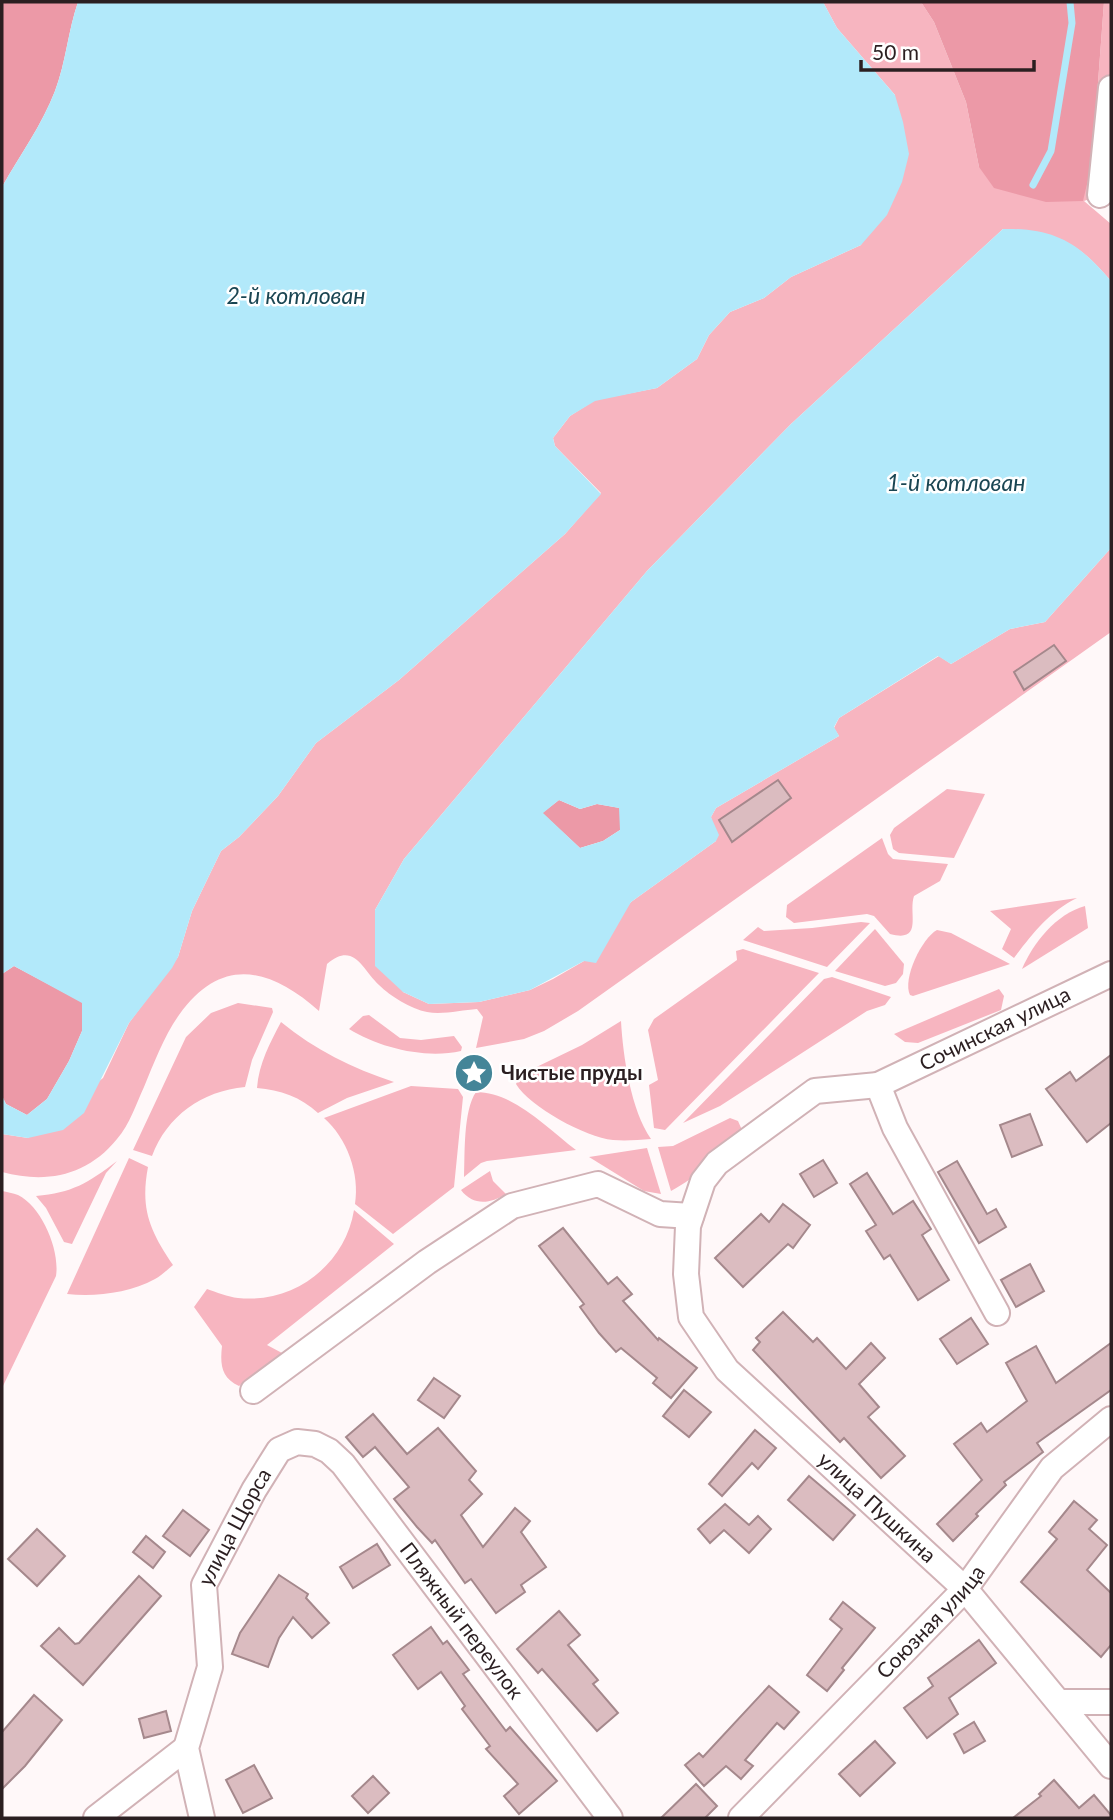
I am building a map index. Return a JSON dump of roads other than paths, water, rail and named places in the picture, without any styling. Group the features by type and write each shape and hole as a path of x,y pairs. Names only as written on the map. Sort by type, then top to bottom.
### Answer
{"street":[{"path":"1100,195 1111,88"},
{"name":"Сочинская улица","path":"689,1225 709,1171 815,1091 878,1085 1111,974"},
{"path":"878,1085 895,1128 998,1313"},
{"path":"253,1391 428,1262 512,1206 598,1184 689,1225"},
{"name":"улица Пушкина","path":"689,1225 686,1274 691,1317 727,1370 965,1589 1111,1766"},
{"name":"Союзная улица","path":"741,1818 965,1589 1052,1468 1111,1419"},
{"name":"улица Щорса","path":"202,1818 186,1748 210,1667 204,1585 254,1490 279,1450 297,1442"},
{"name":"Пляжный переулок","path":"297,1442 315,1444 329,1451 343,1464 610,1818"},
{"path":"1059,1702 1111,1702"},
{"path":"96,1818 186,1748"}],"water":[{"name":"2-й котлован","path":"78,2 823,2 837,28 895,95 909,154 902,182 887,215 861,245 791,277 764,298 730,312 709,335 697,359 657,388 595,401 570,416 553,438 555,446 601,494 565,534 399,680 316,743 278,796 239,837 221,851 192,911 178,957 129,1023 84,1113 63,1130 28,1138 2,1134 2,1096 6,1104 27,1115 47,1099 69,1061 82,1031 82,1003 14,966 2,974 2,187 50,104 62,69"},
{"name":"1-й котлован","path":"1003,229 1037,231 1064,240 1088,257 1111,281 1111,548 1045,622 1010,629 951,664 938,656 839,718 834,727 839,736 716,808 711,817 719,835 716,841 631,902 596,963 584,961 530,990 479,1002 429,1004 403,992 375,966 375,910 404,859 647,571 791,424","holes":["559,800 580,809 597,804 619,808 620,830 603,841 580,848 543,813"]}],"waterway":[{"path":"1033,185 1051,151 1072,23 1070,2"}],"place":[{"name":"Чистые пруды","path":"474,1073"}]}
